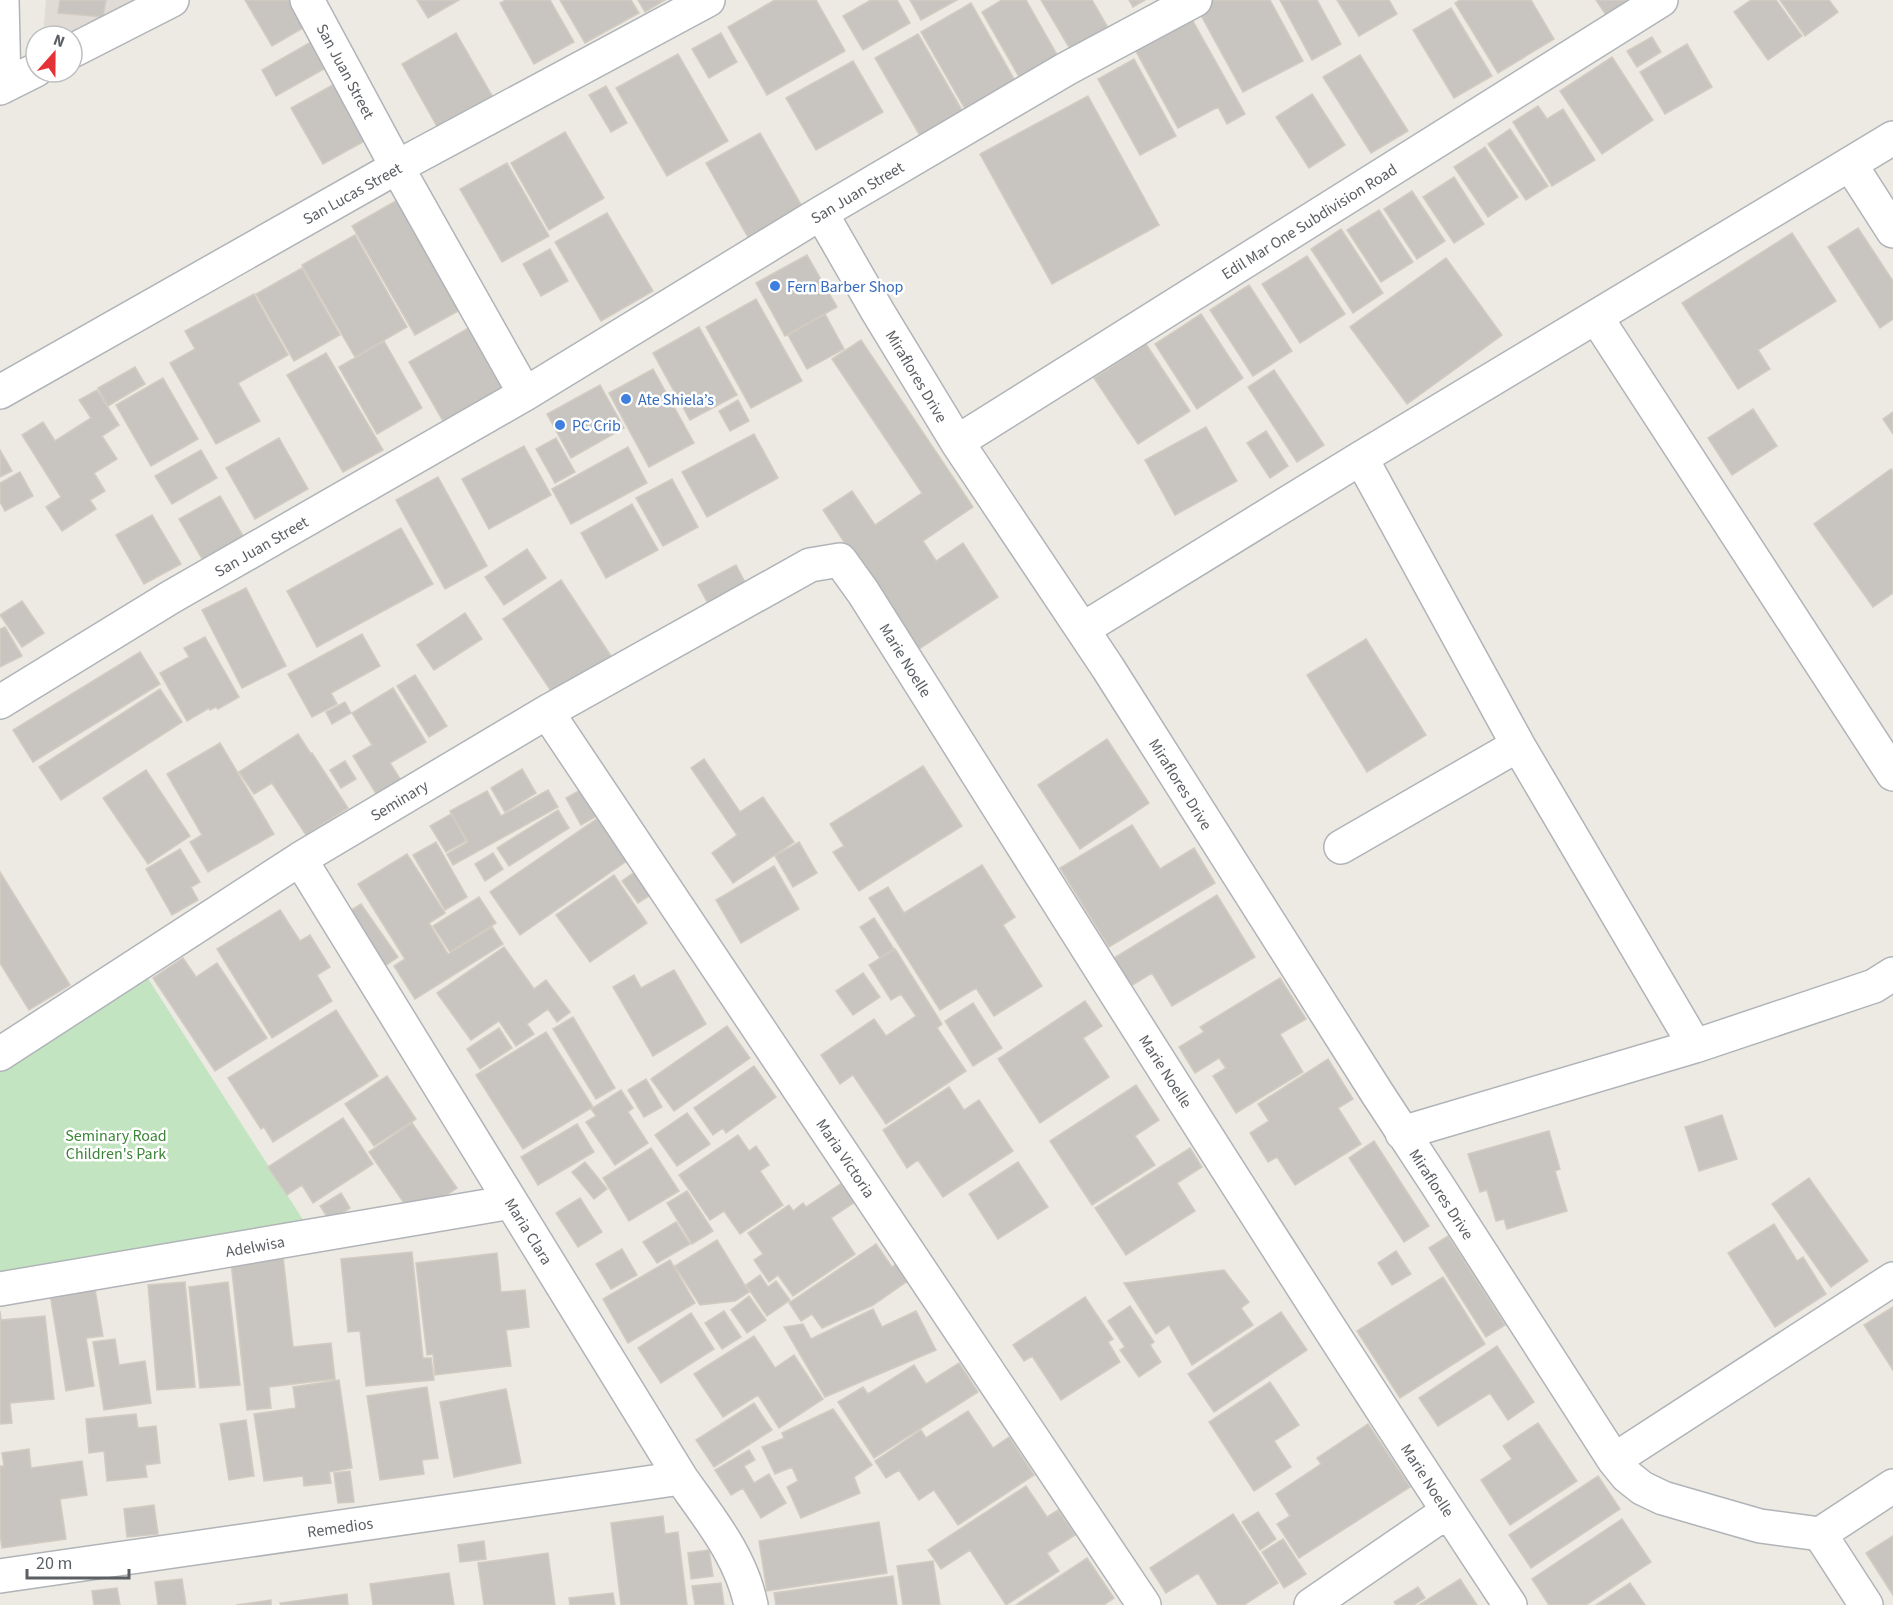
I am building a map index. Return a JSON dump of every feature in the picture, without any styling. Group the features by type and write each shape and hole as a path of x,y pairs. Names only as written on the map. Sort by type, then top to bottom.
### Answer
{"street":[{"path":"2,0 2,87 24,76"},
{"path":"84,45 172,0"},
{"name":"San Juan Street","path":"307,0 397,167 525,394"},
{"name":"San Lucas Street","path":"0,392 397,167 708,0"},
{"name":"San Juan Street","path":"0,702 171,597 525,394 821,213 1066,69 1195,0"},
{"name":"Edil Mar One Subdivision Road","path":"957,442 1661,0"},
{"path":"1083,629 1361,458 1893,138"},
{"path":"1850,164 1893,231"},
{"name":"Miraflores Drive","path":"821,213 957,442 1083,629 1402,1133 1614,1460 1627,1476 1642,1488 1663,1498 1760,1526 1820,1534"},
{"path":"1596,317 1893,774"},
{"path":"1361,458 1518,746 1695,1046"},
{"name":"Marie Noelle","path":"810,565 840,561 863,592 1123,1004 1510,1605"},
{"name":"Seminary","path":"0,1054 300,859 547,712 810,565"},
{"name":"Maria Victoria","path":"547,712 1144,1605"},
{"path":"1341,847 1518,746"},
{"name":"Maria Clara","path":"300,859 681,1478 725,1539 751,1605"},
{"path":"1402,1133 1695,1046 1874,986 1893,974"},
{"name":"Adelwisa","path":"0,1289 511,1202"},
{"path":"1614,1460 1893,1279"},
{"name":"Remedios","path":"0,1576 681,1478"},
{"path":"1866,1605 1820,1534 1893,1486"},
{"path":"1311,1605 1448,1511"}],"shaded area":[{"path":"46,0 157,0 84,31 84,24 44,24"}],"green space":[{"name":"Seminary Road Children's Park","path":"147,977 309,1229 0,1282 0,1067"}],"building":[{"path":"60,0 106,0 103,17 58,13"},
{"path":"245,0 296,0 310,24 272,46"},
{"path":"417,0 459,0 428,18"},
{"path":"506,0 550,0 574,42 534,64 500,3"},
{"path":"560,0 631,0 639,13 585,43"},
{"path":"638,0 665,0 645,12"},
{"path":"775,0 816,0 845,51 767,95 728,27"},
{"path":"871,0 897,0 910,23 863,50 843,16"},
{"path":"910,0 957,0 921,20"},
{"path":"1002,0 1026,0 1060,60 1022,82 982,12"},
{"path":"1041,0 1092,0 1114,38 1076,59"},
{"path":"1129,0 1145,0 1133,7"},
{"path":"1212,0 1270,0 1303,61 1243,92 1197,8"},
{"path":"1280,0 1317,0 1341,44 1312,60"},
{"path":"1337,0 1389,0 1397,14 1359,36"},
{"path":"1460,0 1531,0 1554,39 1498,73 1455,3"},
{"path":"1596,0 1629,0 1633,6 1610,21"},
{"path":"1751,0 1776,0 1802,36 1768,60 1734,12"},
{"path":"1780,0 1829,0 1838,12 1805,36"},
{"path":"971,3 1018,86 968,114 921,32"},
{"path":"1451,8 1492,76 1454,98 1413,30"},
{"path":"1189,14 1245,114 1227,124 1218,107 1178,128 1132,44"},
{"path":"456,33 494,99 439,130 402,64"},
{"path":"721,33 737,62 709,78 692,49"},
{"path":"918,34 970,124 927,148 875,58"},
{"path":"1652,37 1661,52 1637,67 1627,51"},
{"path":"316,39 331,65 276,96 262,70"},
{"path":"1687,44 1712,87 1665,114 1640,72"},
{"path":"678,54 728,141 667,176 616,88"},
{"path":"1360,55 1408,131 1371,153 1323,77"},
{"path":"1612,57 1653,120 1602,154 1560,91"},
{"path":"1134,59 1176,136 1140,155 1098,79"},
{"path":"853,61 883,112 816,150 786,98"},
{"path":"338,82 370,138 323,164 291,108"},
{"path":"606,86 627,123 611,132 589,95"},
{"path":"1312,94 1345,145 1309,168 1276,117"},
{"path":"1088,96 1159,225 1052,284 980,154"},
{"path":"1538,106 1547,119 1563,109 1595,160 1552,186 1513,122"},
{"path":"1510,129 1548,186 1526,200 1488,144"},
{"path":"565,132 604,198 549,230 511,163"},
{"path":"760,133 807,215 753,246 706,163"},
{"path":"1485,147 1518,197 1488,217 1454,167"},
{"path":"507,163 549,236 502,262 460,189"},
{"path":"1454,177 1484,224 1454,243 1423,197"},
{"path":"1412,191 1445,241 1417,259 1384,209"},
{"path":"406,195 469,305 415,335 352,226"},
{"path":"1379,210 1413,262 1381,282 1347,230"},
{"path":"607,213 653,291 601,321 555,242"},
{"path":"1858,228 1893,281 1893,319 1880,328 1828,247"},
{"path":"1341,229 1383,293 1353,313 1311,249"},
{"path":"1792,233 1836,301 1758,350 1770,369 1738,389 1682,303"},
{"path":"355,235 407,327 355,357 302,265"},
{"path":"550,249 568,281 541,296 523,264"},
{"path":"807,255 837,307 785,336 756,283"},
{"path":"1307,256 1345,314 1300,343 1262,284"},
{"path":"1446,258 1502,335 1407,404 1350,327"},
{"path":"302,268 340,335 294,361 256,294"},
{"path":"1249,285 1292,351 1253,376 1210,310"},
{"path":"254,294 288,355 238,383 260,421 216,444 170,363 195,349 185,331"},
{"path":"756,299 802,381 751,408 706,327"},
{"path":"825,314 844,349 807,369 788,335"},
{"path":"1201,314 1243,378 1197,409 1155,344"},
{"path":"472,326 507,385 443,421 409,362"},
{"path":"699,327 737,395 690,420 653,353"},
{"path":"861,340 973,507 923,541 936,561 963,543 998,597 916,651 823,510 852,491 875,525 922,493 832,359"},
{"path":"384,341 422,408 377,434 339,367"},
{"path":"1146,344 1190,411 1138,444 1094,378"},
{"path":"326,353 383,450 343,472 287,375"},
{"path":"135,367 145,384 108,406 98,388"},
{"path":"653,369 694,443 649,467 609,393"},
{"path":"1274,370 1324,445 1297,462 1248,387"},
{"path":"163,378 198,439 151,466 116,405"},
{"path":"600,385 624,428 571,458 547,414"},
{"path":"97,390 119,425 102,436 117,459 94,473 105,491 90,500 96,509 62,531 46,507 61,497 22,435 43,422 55,441 91,418 79,400"},
{"path":"738,400 749,421 730,431 719,411"},
{"path":"1753,409 1777,446 1732,475 1708,438"},
{"path":"1893,412 1893,434 1883,419"},
{"path":"1206,427 1237,481 1175,515 1145,460"},
{"path":"1266,431 1288,466 1270,478 1247,443"},
{"path":"754,434 778,478 707,517 682,472"},
{"path":"279,438 308,489 255,519 226,468"},
{"path":"556,438 575,472 555,483 536,449"},
{"path":"524,446 551,495 489,529 462,479"},
{"path":"628,447 647,483 571,524 552,489"},
{"path":"0,450 12,471 0,477"},
{"path":"201,450 217,478 172,504 155,476"},
{"path":"1891,469 1893,472 1893,593 1873,607 1814,524"},
{"path":"20,472 33,496 5,511 0,502 0,483"},
{"path":"438,477 487,566 445,589 396,500"},
{"path":"672,479 698,527 663,546 636,498"},
{"path":"220,496 246,541 205,564 179,519"},
{"path":"632,504 658,550 606,578 581,533"},
{"path":"152,515 181,564 144,584 116,535"},
{"path":"401,528 433,584 317,647 287,591"},
{"path":"527,549 546,578 504,605 485,577"},
{"path":"736,565 747,586 710,607 698,585"},
{"path":"561,580 615,662 557,700 503,619"},
{"path":"246,588 286,666 242,688 202,610"},
{"path":"22,601 44,633 22,647 0,615"},
{"path":"465,613 482,639 434,670 417,645"},
{"path":"5,627 22,656 0,667 0,629"},
{"path":"362,634 380,666 331,693 337,704 312,717 288,674"},
{"path":"205,637 239,697 218,709 216,707 210,710 209,708 187,721 160,673 189,657 184,648"},
{"path":"1366,639 1426,735 1367,772 1307,675"},
{"path":"140,652 160,684 33,762 13,730"},
{"path":"415,675 447,726 429,737 397,686"},
{"path":"393,688 426,742 390,763 404,785 380,800 353,756 372,745 352,713"},
{"path":"160,689 182,722 61,800 39,767"},
{"path":"345,702 351,713 332,724 326,712"},
{"path":"298,734 348,808 306,835 272,783 254,794 239,772"},
{"path":"1107,739 1149,803 1080,849 1038,785"},
{"path":"220,743 274,834 208,872 190,842 202,835 167,774"},
{"path":"704,759 740,812 763,797 794,842 733,883 712,853 737,835 691,768"},
{"path":"345,761 356,779 341,788 330,770"},
{"path":"923,766 962,826 859,891 833,852 844,846 830,824"},
{"path":"522,769 536,793 505,812 491,788"},
{"path":"146,770 190,836 148,864 103,798"},
{"path":"582,789 597,816 581,825 566,798"},
{"path":"548,790 558,807 453,865 447,854 468,842 450,811 487,791 501,816"},
{"path":"558,810 569,828 509,866 497,848"},
{"path":"451,814 466,841 446,852 430,826"},
{"path":"598,818 628,860 520,935 490,892"},
{"path":"1132,825 1160,869 1194,848 1215,883 1109,947 1060,868"},
{"path":"436,842 467,897 445,910 413,855"},
{"path":"799,842 817,873 793,887 775,856"},
{"path":"180,849 200,882 191,887 198,900 172,915 146,869"},
{"path":"493,853 503,869 485,881 475,864"},
{"path":"407,854 445,913 429,923 448,954 492,927 503,944 415,999 394,966 405,959 358,884"},
{"path":"982,865 1015,917 1003,925 1042,986 994,1016 976,988 940,1010 869,898 888,887 904,913"},
{"path":"774,866 799,909 741,943 716,900"},
{"path":"636,871 652,894 638,903 622,881"},
{"path":"0,872 70,985 29,1010 0,963"},
{"path":"614,875 647,923 590,962 556,915"},
{"path":"1217,895 1255,957 1172,1006 1152,973 1131,986 1114,958"},
{"path":"479,897 496,923 450,952 433,926"},
{"path":"361,904 398,957 385,966 348,912"},
{"path":"280,910 300,941 310,935 330,967 317,975 332,1001 272,1038 217,949"},
{"path":"874,918 894,949 880,958 860,927"},
{"path":"504,947 534,989 546,980 570,1012 557,1022 548,1009 527,1024 534,1034 516,1046 499,1021 471,1040 437,993"},
{"path":"895,949 942,1024 937,1028 966,1071 886,1124 853,1075 840,1084 821,1055 874,1019 886,1036 916,1016 901,994 891,1000 869,965"},
{"path":"183,958 196,977 217,963 267,1038 215,1071 153,978"},
{"path":"674,970 706,1024 653,1056 613,987 634,975 641,988"},
{"path":"863,973 880,997 853,1015 836,991"},
{"path":"1280,978 1306,1019 1280,1034 1303,1072 1236,1113 1213,1076 1226,1068 1219,1058 1195,1073 1179,1047 1204,1032 1200,1027"},
{"path":"1085,1001 1102,1026 1083,1038 1109,1077 1040,1123 998,1059"},
{"path":"973,1003 1002,1048 973,1066 945,1021"},
{"path":"336,1010 378,1076 273,1142 264,1127 261,1129 228,1078"},
{"path":"573,1017 615,1088 596,1099 553,1029"},
{"path":"727,1026 750,1058 674,1111 651,1079"},
{"path":"499,1028 512,1048 480,1069 467,1049"},
{"path":"546,1032 593,1107 523,1149 476,1075"},
{"path":"1328,1059 1353,1099 1338,1108 1361,1144 1295,1185 1277,1157 1268,1162 1250,1133 1269,1121 1258,1104"},
{"path":"754,1066 776,1097 726,1133 723,1128 713,1135 694,1108"},
{"path":"387,1076 416,1119 374,1146 345,1104"},
{"path":"646,1079 662,1107 644,1117 628,1090"},
{"path":"1136,1085 1159,1120 1135,1136 1155,1165 1092,1205 1050,1141"},
{"path":"949,1087 964,1110 979,1100 1013,1151 943,1197 918,1160 907,1168 883,1130"},
{"path":"621,1090 633,1108 628,1112 648,1143 615,1165 586,1122 596,1116 591,1109"},
{"path":"687,1113 710,1144 677,1166 655,1135"},
{"path":"1722,1115 1737,1159 1699,1171 1685,1127"},
{"path":"343,1118 373,1164 313,1203 302,1185 287,1195 268,1167"},
{"path":"412,1123 457,1188 430,1206 406,1206 369,1152"},
{"path":"577,1124 594,1152 538,1185 521,1157"},
{"path":"1549,1131 1560,1169 1555,1171 1567,1211 1507,1229 1504,1219 1496,1221 1487,1190 1480,1192 1468,1154"},
{"path":"738,1135 749,1151 756,1146 769,1165 760,1171 783,1205 740,1234 724,1211 710,1220 679,1175"},
{"path":"1374,1141 1429,1226 1404,1242 1349,1158"},
{"path":"651,1148 679,1191 629,1221 603,1178"},
{"path":"1190,1148 1202,1167 1177,1183 1195,1211 1126,1255 1095,1208"},
{"path":"585,1162 607,1189 594,1199 572,1172"},
{"path":"1018,1162 1048,1207 998,1239 969,1194"},
{"path":"1809,1178 1868,1261 1831,1287 1772,1204"},
{"path":"842,1183 855,1202 831,1218 855,1254 793,1296 778,1275 769,1282 754,1260 763,1254 748,1233 789,1205 793,1211 803,1203 806,1207"},
{"path":"687,1191 713,1231 692,1244 667,1203"},
{"path":"341,1193 350,1208 330,1221 320,1206"},
{"path":"580,1198 602,1232 578,1247 556,1213"},
{"path":"676,1222 690,1244 657,1263 643,1242"},
{"path":"1774,1224 1797,1261 1803,1257 1826,1294 1775,1327 1728,1253"},
{"path":"1448,1236 1505,1325 1486,1337 1429,1248"},
{"path":"717,1240 749,1292 735,1301 700,1305 675,1266"},
{"path":"876,1244 892,1267 897,1263 909,1280 873,1305 822,1328 812,1314 801,1321 789,1303"},
{"path":"622,1249 637,1275 611,1289 596,1264"},
{"path":"1396,1251 1411,1274 1392,1285 1378,1263"},
{"path":"412,1252 423,1358 431,1358 434,1380 366,1386 360,1331 348,1332 341,1259"},
{"path":"497,1253 501,1292 525,1290 529,1327 506,1330 511,1366 435,1375 433,1354 427,1355 416,1263"},
{"path":"283,1256 293,1347 331,1343 335,1379 269,1387 271,1408 247,1410 231,1262"},
{"path":"670,1260 695,1303 628,1343 603,1299"},
{"path":"1224,1270 1249,1302 1241,1308 1253,1325 1192,1365 1169,1325 1156,1334 1124,1283"},
{"path":"760,1275 768,1287 776,1281 790,1300 767,1316 746,1285"},
{"path":"1443,1277 1485,1344 1400,1398 1357,1331"},
{"path":"185,1282 195,1387 157,1390 148,1285"},
{"path":"228,1282 240,1385 200,1388 189,1287"},
{"path":"49,1288 95,1289 103,1336 86,1338 94,1386 66,1391"},
{"path":"749,1296 766,1320 747,1333 731,1310"},
{"path":"1085,1297 1113,1339 1108,1342 1120,1362 1061,1400 1032,1356 1024,1361 1013,1345"},
{"path":"1130,1306 1154,1342 1150,1345 1161,1362 1139,1377 1120,1350 1125,1347 1108,1321"},
{"path":"1893,1307 1893,1370 1864,1325"},
{"path":"873,1309 882,1327 916,1311 936,1350 825,1397 784,1327 803,1324 811,1339"},
{"path":"0,1311 1,1320 45,1316 54,1399 10,1403 12,1423 0,1424"},
{"path":"724,1311 741,1337 722,1349 705,1323"},
{"path":"1281,1312 1307,1350 1214,1412 1188,1374"},
{"path":"691,1313 714,1349 661,1383 638,1348"},
{"path":"754,1336 775,1368 794,1355 823,1399 779,1428 758,1395 723,1417 694,1374"},
{"path":"115,1339 119,1365 145,1361 151,1403 104,1410 93,1342"},
{"path":"1497,1346 1534,1402 1508,1420 1490,1393 1438,1426 1419,1398"},
{"path":"959,1363 978,1392 874,1458 838,1402 863,1387 868,1394 914,1365 926,1384"},
{"path":"339,1380 352,1468 329,1472 331,1483 304,1486 303,1476 264,1481 254,1414 296,1408 293,1387"},
{"path":"1270,1382 1299,1425 1274,1441 1291,1467 1254,1491 1209,1422"},
{"path":"427,1387 438,1458 422,1460 424,1474 380,1480 367,1396"},
{"path":"506,1389 521,1463 454,1477 440,1402"},
{"path":"754,1403 772,1430 714,1467 696,1440"},
{"path":"833,1409 872,1465 854,1477 860,1493 801,1518 787,1487 798,1481 792,1467 775,1474 762,1447 784,1438 782,1433"},
{"path":"968,1411 993,1448 1009,1437 1034,1475 958,1525 934,1490 919,1500 899,1470 886,1478 875,1461 921,1430 926,1438"},
{"path":"136,1414 138,1428 156,1426 160,1463 145,1465 147,1477 107,1481 104,1451 89,1453 86,1419"},
{"path":"246,1420 254,1476 229,1480 220,1424"},
{"path":"1538,1423 1577,1481 1510,1525 1481,1480 1512,1459 1503,1446"},
{"path":"1368,1424 1410,1487 1299,1558 1277,1524 1290,1516 1276,1494 1321,1464 1317,1458"},
{"path":"29,1449 31,1468 82,1461 87,1495 60,1499 66,1539 2,1548 0,1466 4,1466 2,1453"},
{"path":"749,1450 755,1460 744,1466 754,1483 769,1474 786,1503 761,1518 743,1488 731,1495 715,1470"},
{"path":"350,1471 354,1502 338,1503 334,1473"},
{"path":"1598,1476 1620,1509 1531,1568 1509,1535"},
{"path":"1026,1486 1047,1517 1058,1510 1075,1535 1047,1553 1059,1571 1006,1605 970,1550 941,1569 928,1550"},
{"path":"154,1505 158,1534 127,1537 124,1509"},
{"path":"1258,1512 1276,1539 1260,1550 1242,1522"},
{"path":"1233,1514 1278,1583 1244,1605 1218,1605 1198,1573 1166,1593 1150,1568"},
{"path":"663,1516 665,1534 678,1532 687,1605 621,1605 611,1523"},
{"path":"1622,1519 1651,1562 1586,1605 1549,1605 1532,1579"},
{"path":"879,1522 887,1573 767,1591 759,1541"},
{"path":"1893,1536 1893,1595 1866,1553"},
{"path":"1283,1539 1306,1574 1284,1588 1262,1552"},
{"path":"484,1541 486,1559 460,1562 458,1545"},
{"path":"709,1550 713,1576 691,1579 688,1553"},
{"path":"548,1553 555,1605 484,1605 478,1563"},
{"path":"1087,1558 1114,1598 1104,1605 1016,1605"},
{"path":"933,1561 940,1605 903,1605 897,1566"},
{"path":"449,1573 454,1605 373,1605 370,1584"},
{"path":"893,1576 897,1605 776,1605 774,1593"},
{"path":"182,1579 186,1605 158,1605 155,1582"},
{"path":"1460,1579 1477,1605 1419,1605"},
{"path":"721,1583 724,1605 695,1605 692,1586"},
{"path":"1630,1583 1645,1605 1596,1605"},
{"path":"1418,1587 1425,1598 1414,1605 1396,1605 1394,1602"},
{"path":"117,1588 120,1605 94,1605 92,1591"},
{"path":"613,1593 615,1605 570,1605 569,1598"},
{"path":"347,1594 348,1605 281,1605 280,1603"},
{"path":"271,1600 271,1605 236,1605"}],"place":[{"name":"Fern Barber Shop","path":"775,286"},
{"name":"Ate Shiela’s","path":"626,399"},
{"name":"PC Crib","path":"560,425"}]}
